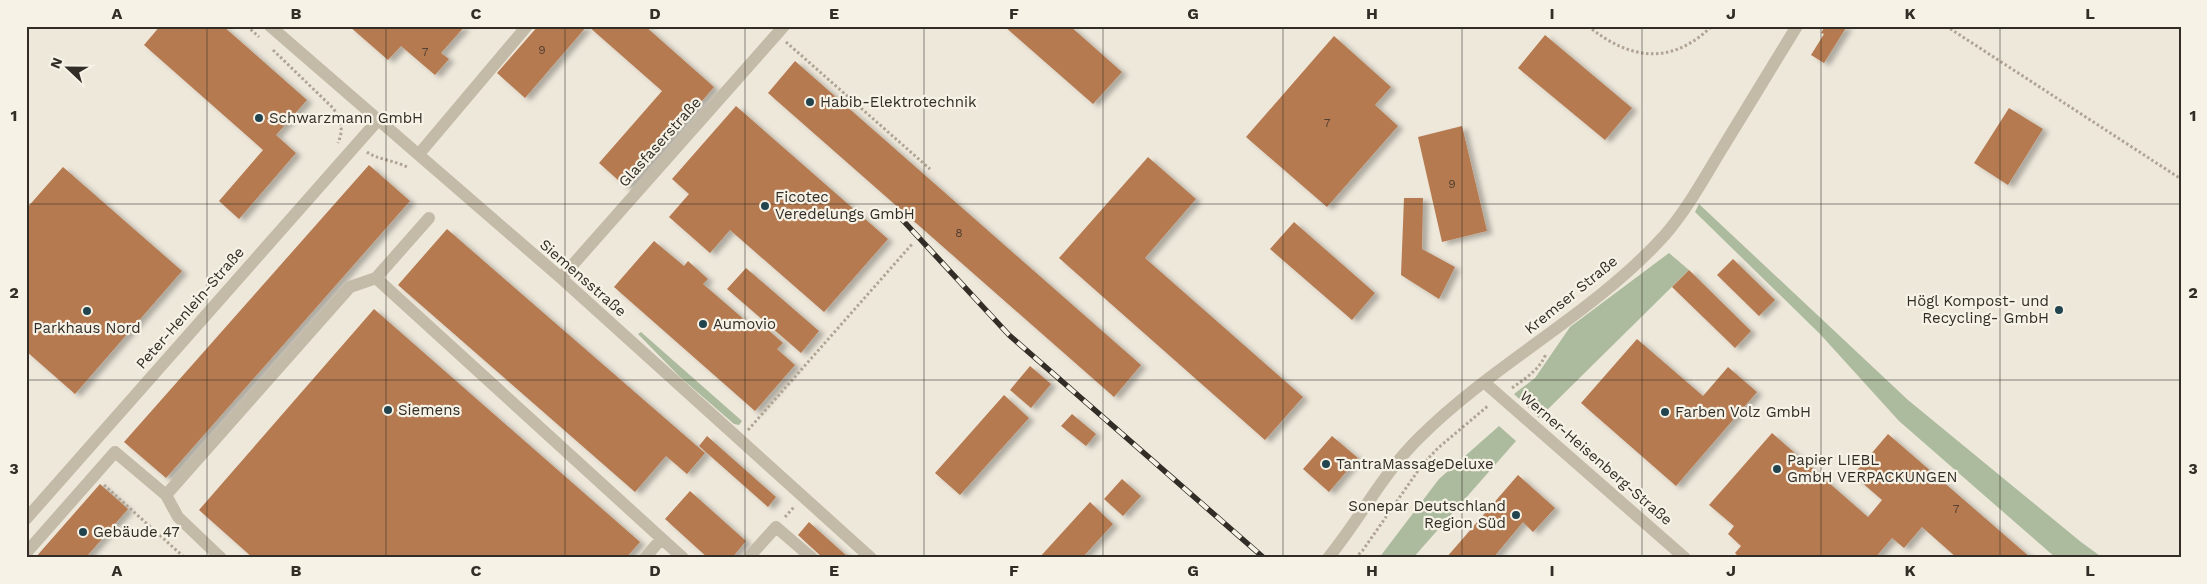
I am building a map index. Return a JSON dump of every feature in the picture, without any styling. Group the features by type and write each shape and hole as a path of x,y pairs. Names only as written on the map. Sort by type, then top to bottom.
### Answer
{"street":[{"name":"Siemensstraße","path":"270,26 560,278 871,558"},
{"path":"419,154 527,26"},
{"name":"Kremser Straße","path":"1328,558 1394,465 1419,438 1486,382 1604,294 1664,236 1690,202 1797,26"},
{"name":"Glasfaserstraße","path":"560,278 780,30"},
{"name":"Peter-Henlein-Straße","path":"26,519 378,119"},
{"path":"166,496 350,287 376,278 429,218"},
{"path":"376,278 683,558"},
{"name":"Werner-Heisenberg-Straße","path":"1486,382 1685,558"},
{"path":"26,553 115,452 166,496 178,517 221,558"},
{"path":"748,558 776,527 812,558"},
{"path":"645,558 661,539"}],"path":[{"path":"247,26 261,38"},
{"path":"1588,26 1616,46 1639,53 1662,54 1684,47 1712,26"},
{"path":"1946,26 2181,180"},
{"path":"780,30 930,169"},
{"path":"268,45 333,108 340,119 342,130 336,146"},
{"path":"342,130 373,156 398,162 416,174"},
{"path":"739,440 913,243"},
{"path":"1355,558 1363,550 1422,465 1438,448 1500,396 1532,374 1541,364 1556,329"},
{"path":"94,476 185,558"},
{"path":"795,505 803,512"}],"green space":[{"path":"1699,204 1908,400 2103,558 2056,558 1899,421 1820,334 1695,212"},
{"path":"1669,253 1689,270 1539,418 1514,394 1535,378 1570,327"},
{"path":"641,332 742,421 739,425 734,424 680,377 638,334"},
{"path":"1499,426 1516,441 1413,558 1379,558 1439,479"}],"building":[{"name":"Schwarzmann GmbH","path":"160,26 174,26 176,28 178,26 223,26 307,100 276,135 296,153 239,219 219,201 263,150 144,45"},
{"path":"349,26 465,26 441,53 449,59 435,75 401,46 388,60"},
{"path":"538,26 587,26 525,98 497,73"},
{"path":"588,26 645,26 714,87 627,188 599,163 662,91"},
{"path":"1004,26 1070,26 1122,72 1093,104"},
{"path":"1825,26 1847,26 1824,63 1811,55 1824,34 1821,33"},
{"path":"1545,35 1632,108 1605,140 1518,68"},
{"path":"1334,36 1391,87 1375,105 1398,126 1327,207 1246,137"},
{"path":"795,61 1141,365 1114,397 768,93"},
{"name":"Ficotec Veredelungs GmbH","path":"736,106 888,239 824,312 730,230 710,253 669,217 689,194 672,179"},
{"path":"2009,108 2043,129 2008,185 1974,163"},
{"path":"1462,126 1487,231 1442,242 1418,137"},
{"path":"1148,157 1196,199 1145,258 1303,397 1265,440 1059,258"},
{"path":"369,165 410,201 166,478 124,442"},
{"name":"Parkhaus Nord","path":"63,167 182,271 75,394 26,351 26,209"},
{"path":"1404,198 1423,198 1422,249 1455,267 1439,299 1401,275"},
{"path":"1294,222 1375,293 1352,320 1270,249"},
{"path":"447,229 705,453 687,474 666,456 635,492 398,285"},
{"name":"Aumovio","path":"654,241 684,266 688,261 708,279 703,284 753,327 758,321 783,343 777,349 795,365 755,411 614,287"},
{"path":"1733,259 1775,300 1759,316 1717,275"},
{"path":"746,268 819,331 801,353 727,289"},
{"path":"1689,270 1751,331 1735,348 1672,287"},
{"name":"Siemens","path":"374,309 640,542 626,558 253,558 199,510"},
{"name":"Farben Volz GmbH","path":"1637,339 1703,396 1728,367 1757,392 1676,486 1581,403"},
{"path":"1030,366 1051,384 1031,408 1010,390"},
{"path":"1004,395 1029,418 960,495 935,473"},
{"path":"1072,414 1096,434 1086,446 1061,426"},
{"path":"1772,433 1868,517 1882,500 1853,475 1888,434 2031,558 1957,558 1922,527 1904,548 1892,538 1875,558 1740,558 1735,553 1741,546 1728,534 1734,526 1709,505"},
{"path":"707,436 776,497 768,507 699,446"},
{"path":"1332,436 1358,458 1329,492 1303,469"},
{"name":"Sonepar Deutschland Region Süd","path":"1518,475 1555,508 1533,532 1523,522 1493,558 1446,558"},
{"path":"1122,479 1141,496 1123,516 1104,499"},
{"name":"Gebäude 47","path":"100,484 128,509 88,555 91,558 35,558"},
{"path":"690,491 746,541 732,558 708,558 665,519"},
{"path":"1090,502 1113,524 1082,558 1039,558"},
{"path":"809,522 849,558 823,558 798,535"}],"railway":[{"path":"897,214 1009,335 1264,558"}],"place":[{"name":"Habib-Elektrotechnik","path":"810,102"},
{"name":"Schwarzmann GmbH","path":"259,118"},
{"name":"Ficotec Veredelungs GmbH","path":"765,206"},
{"name":"Högl Kompost- und Recycling- GmbH","path":"2059,310"},
{"name":"Parkhaus Nord","path":"87,311"},
{"name":"Aumovio","path":"703,324"},
{"name":"Siemens","path":"388,410"},
{"name":"Farben Volz GmbH","path":"1665,412"},
{"name":"TantraMassageDeluxe","path":"1326,464"},
{"name":"Papier LIEBL GmbH VERPACKUNGEN","path":"1777,469"},
{"name":"Sonepar Deutschland Region Süd","path":"1516,515"},
{"name":"Gebäude 47","path":"83,532"}]}
